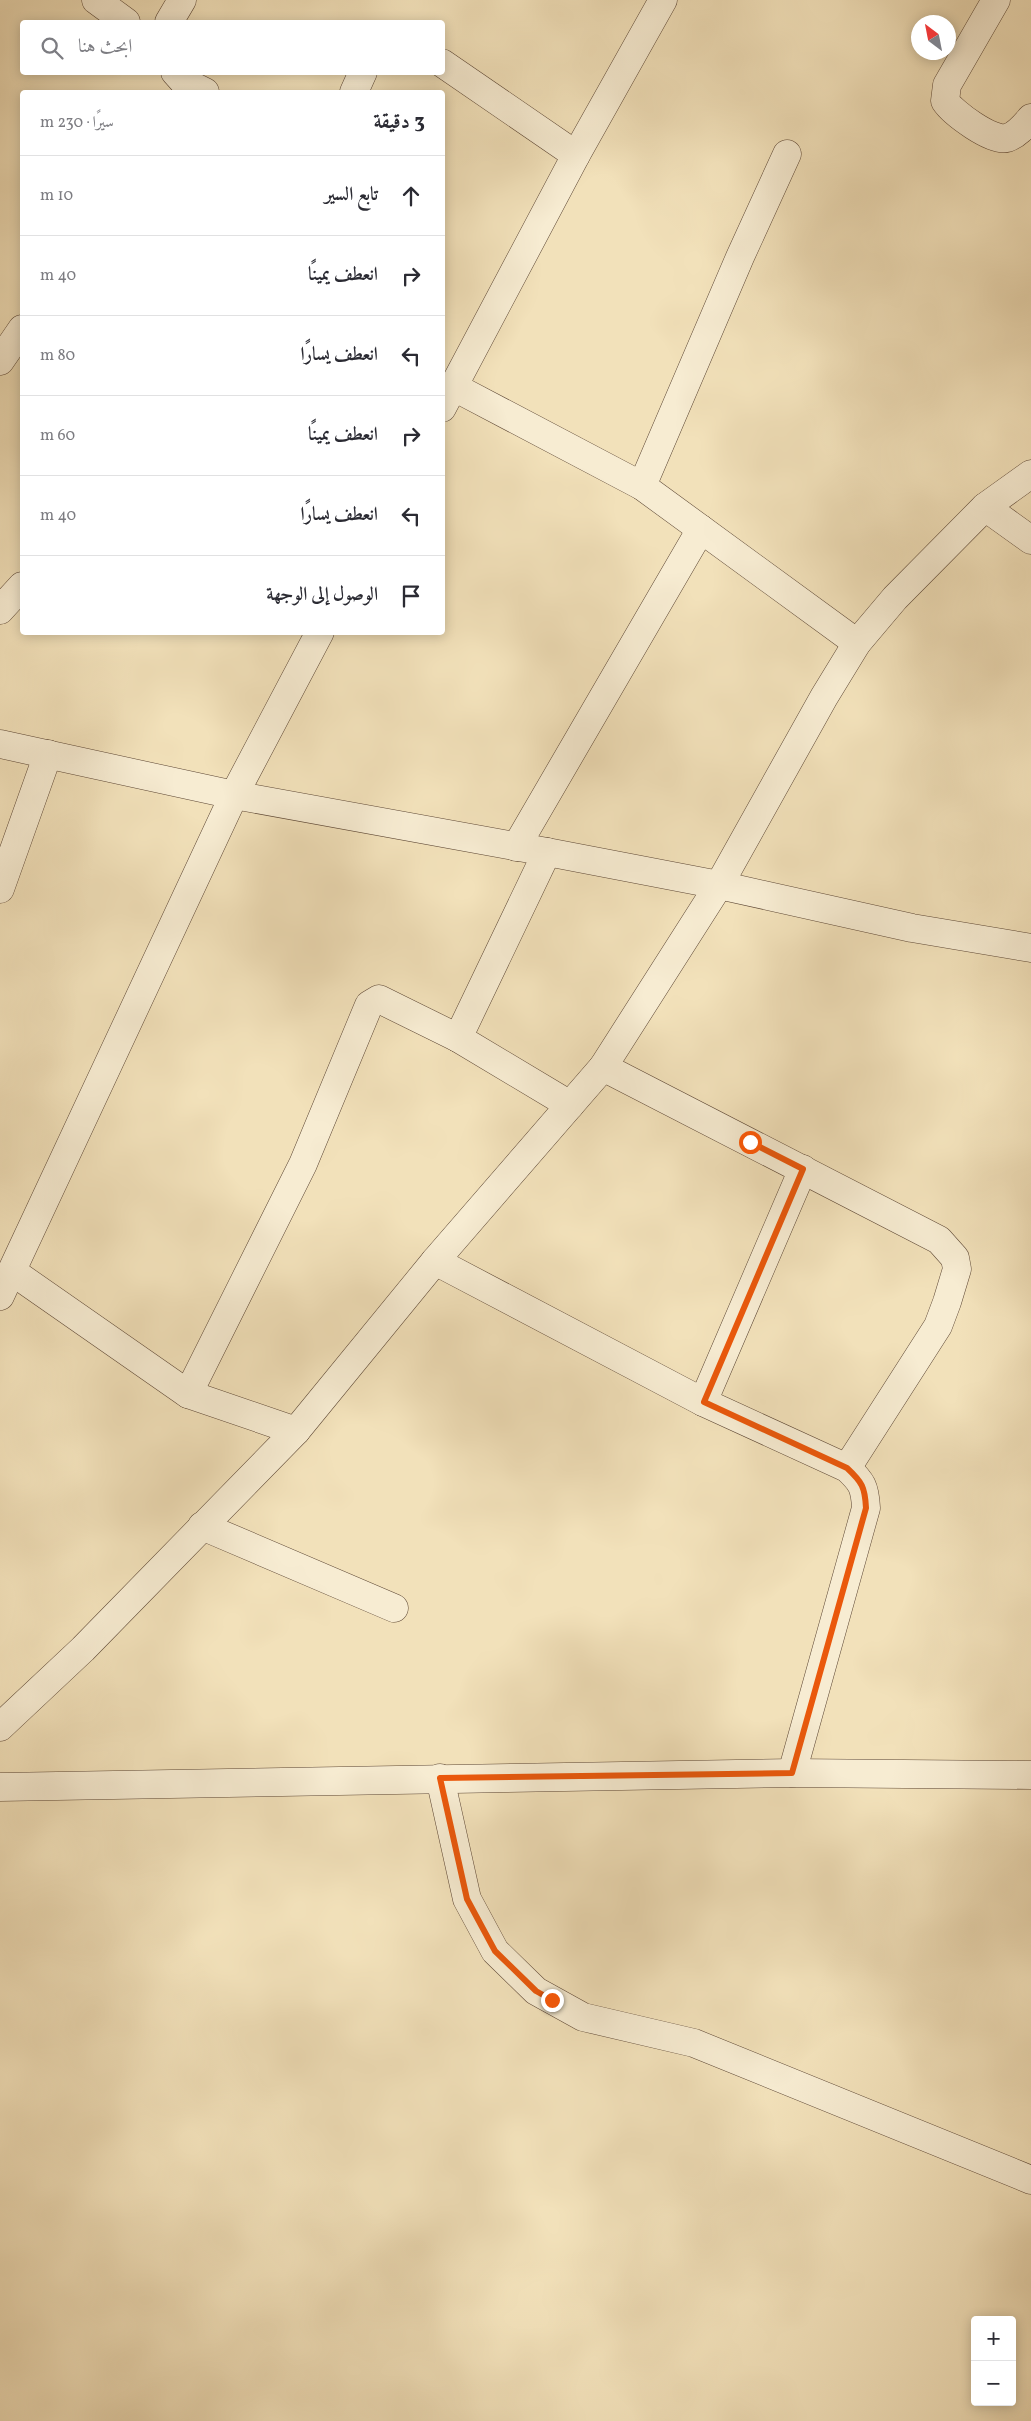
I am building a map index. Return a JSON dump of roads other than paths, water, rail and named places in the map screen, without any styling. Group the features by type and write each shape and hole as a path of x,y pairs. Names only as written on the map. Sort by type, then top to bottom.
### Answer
{"street":[{"path":"96,0 123,20"},
{"path":"170,20 182,0"},
{"path":"663,0 576,155 448,398 642,486 857,643"},
{"path":"996,0 947,85 945,101 951,110 996,138 1008,138 1022,128 1031,118"},
{"path":"445,65 576,155"},
{"path":"355,90 362,75"},
{"path":"642,486 740,257 787,154"},
{"path":"0,361 20,332"},
{"path":"0,1727 83,1649 296,1432 435,1261 603,1067 719,885 824,696 857,643 895,598 985,507 1031,474"},
{"path":"985,507 1031,540"},
{"path":"516,847 700,529"},
{"path":"0,610 20,588"},
{"path":"0,1296 13,1272 234,795 318,635"},
{"path":"0,744 234,795 719,885 912,928 1031,948"},
{"path":"0,890 48,754"},
{"path":"458,1038 547,852"},
{"path":"188,1394 303,1164 369,1005 379,999 384,1000 458,1038 570,1105"},
{"path":"603,1067 939,1240 955,1258 957,1269 938,1326 847,1468"},
{"path":"704,1402 803,1169"},
{"path":"435,1261 704,1402 847,1468 862,1482 866,1495 866,1508 792,1773"},
{"path":"13,1272 188,1394 296,1432"},
{"path":"202,1526 394,1608"},
{"path":"0,1787 792,1773 1031,1775"},
{"path":"440,1778 467,1899 495,1951 536,1991 584,2017 694,2043 1031,2180"}]}
